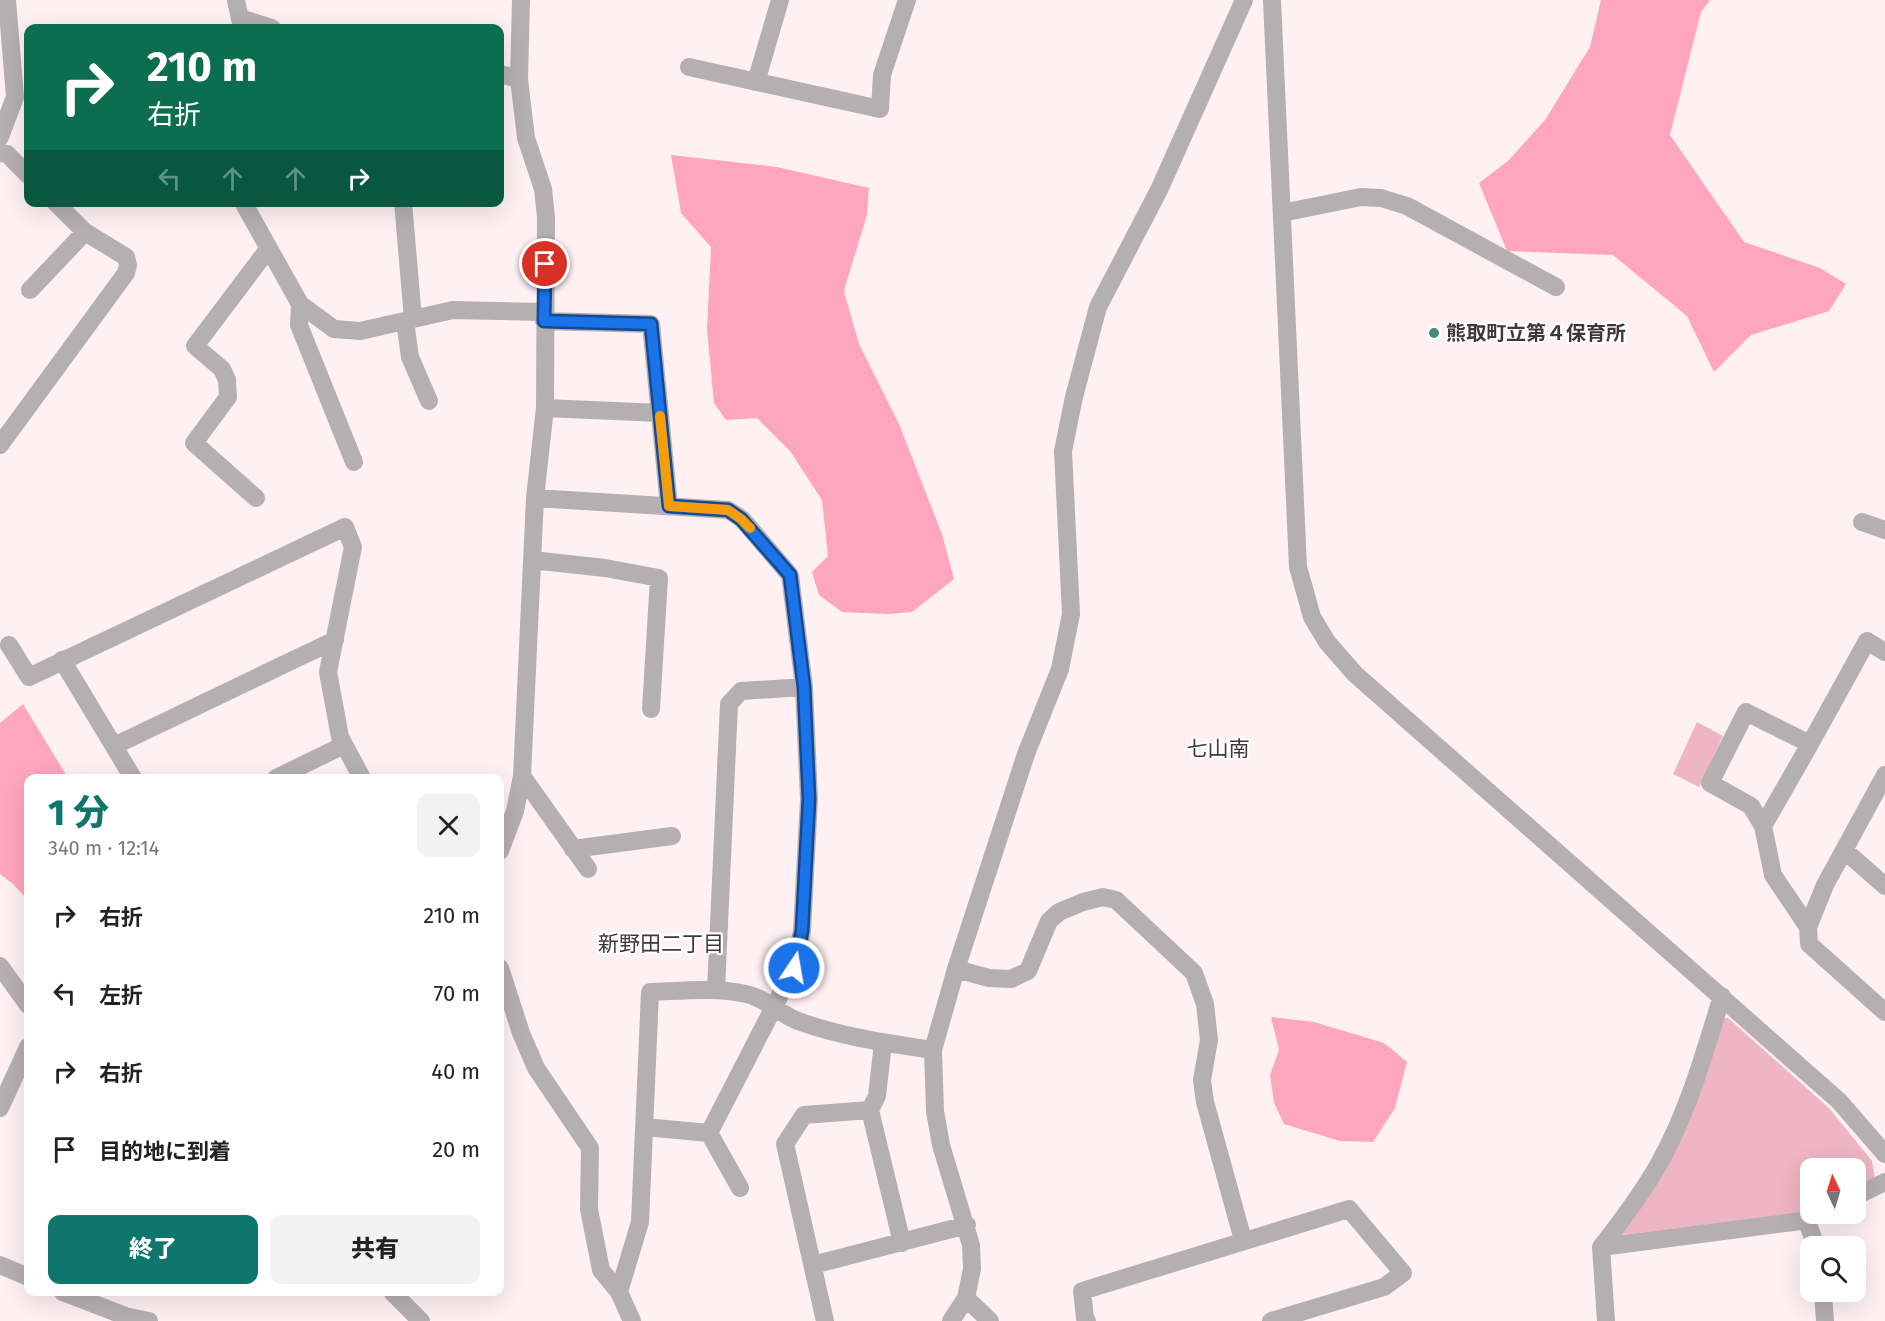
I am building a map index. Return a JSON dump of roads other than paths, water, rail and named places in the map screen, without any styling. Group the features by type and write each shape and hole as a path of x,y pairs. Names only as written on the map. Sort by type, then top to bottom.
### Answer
{"street":[{"path":"236,0 241,23"},
{"path":"504,840 515,811 522,776 534,498 545,408 546,217 543,189 526,138 519,79 521,0"},
{"path":"756,82 780,0"},
{"path":"689,67 880,109 882,75 907,0"},
{"path":"951,1321 966,1298 972,1269 971,1245 967,1225 941,1145 935,1111 933,1050 956,969 1026,754 1060,669 1071,614 1063,451 1074,397 1098,307 1159,190 1244,0"},
{"path":"1272,0 1298,567 1312,616 1327,642 1355,674 1839,1101 1885,1154"},
{"path":"0,137 15,97 5,1"},
{"path":"504,75 519,79"},
{"path":"0,153 7,154 24,171"},
{"path":"1282,213 1361,197 1381,198 1407,206 1556,287"},
{"path":"0,445 126,273 128,265 126,257 85,232 61,207"},
{"path":"246,207 300,304 334,330 360,331 453,310 651,324 669,506"},
{"path":"403,207 410,357 429,401"},
{"path":"30,290 85,232"},
{"path":"256,498 194,443 228,397 227,380 222,369 195,346 268,248"},
{"path":"300,304 299,325 354,462"},
{"path":"545,408 660,413"},
{"path":"534,498 728,510 741,519 790,575 804,687 809,799 802,931 794,968 709,1133"},
{"path":"1862,522 1885,530"},
{"path":"9,645 29,677 345,527 353,547 328,672 340,737 360,774"},
{"path":"532,560 605,568 659,578 651,709"},
{"path":"114,746 335,640"},
{"path":"1763,826 1867,641 1885,652"},
{"path":"62,660 131,774"},
{"path":"716,990 729,704 741,691 804,687"},
{"path":"1808,927 1773,874 1763,826 1751,806 1710,783 1746,712 1810,744"},
{"path":"284,774 344,745"},
{"path":"1885,775 1825,885 1808,927 1809,944 1885,1012"},
{"path":"522,776 588,869"},
{"path":"573,849 672,836"},
{"path":"1844,850 1885,886"},
{"path":"956,969 989,978 1011,979 1028,971 1049,921 1059,912 1103,897 1116,900 1168,948 1194,973 1205,1004 1209,1040 1202,1080 1205,1102 1243,1240"},
{"path":"0,966 24,999"},
{"path":"504,980 521,1033 536,1068 590,1148 589,1209 602,1270 619,1292 632,1321"},
{"path":"619,1292 640,1222 650,992 716,990 747,994 775,1006 795,1019 824,1030 884,1043 933,1050"},
{"path":"1606,1321 1600,1247 1627,1214 1661,1159 1695,1082 1722,996"},
{"path":"884,1043 877,1096 870,1110 902,1243"},
{"path":"0,1108 24,1056"},
{"path":"825,1321 785,1144 804,1115 870,1110"},
{"path":"645,1126 709,1133"},
{"path":"709,1133 740,1188"},
{"path":"1866,1191 1885,1182"},
{"path":"1087,1321 1084,1318 1082,1291 1349,1209 1403,1273 1384,1287 1271,1321"},
{"path":"1600,1247 1800,1218"},
{"path":"813,1265 967,1225"},
{"path":"0,1265 24,1275"},
{"path":"72,1296 124,1318 149,1321"},
{"path":"396,1296 421,1321"},
{"path":"966,1298 990,1321"},
{"path":"1824,1302 1825,1321"}],"place":[{"name":"熊取町立第４保育所","path":"1434,333"}],"district":[{"name":"七山南","path":"1218,749"},
{"name":"新野田二丁目","path":"661,944"}]}
